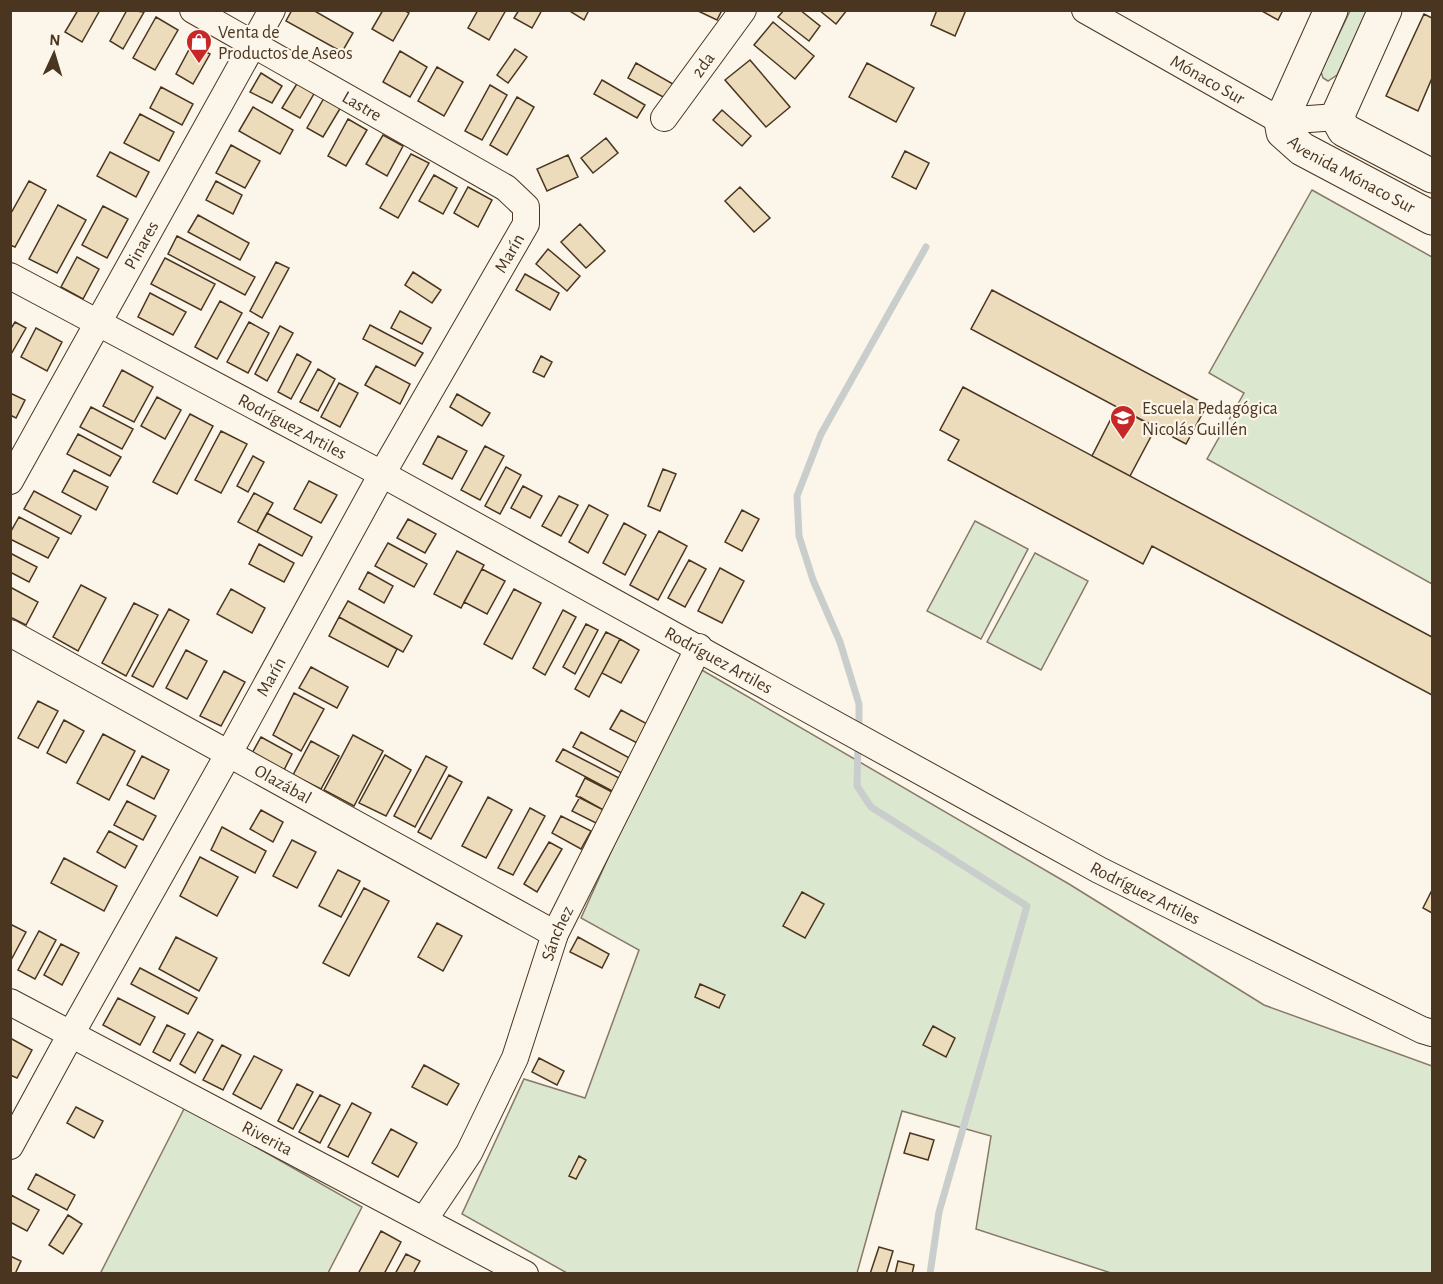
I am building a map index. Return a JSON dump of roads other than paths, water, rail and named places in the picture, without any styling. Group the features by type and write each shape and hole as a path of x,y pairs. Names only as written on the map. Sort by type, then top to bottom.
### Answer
{"main road":[{"path":"1281,121 1332,10"},
{"path":"1337,117 1385,10"},
{"name":"Avenida Mónaco Sur","path":"1337,117 1344,130 1432,176"},
{"name":"Avenida Mónaco Sur","path":"1281,121 1283,132 1302,149 1432,218"}],"street":[{"name":"Lastre","path":"193,10 506,188 526,207"},
{"name":"Pinares","path":"10,481 272,10"},
{"name":"2da","path":"664,118 743,10"},
{"name":"Mónaco Sur","path":"1084,10 1281,121"},
{"path":"1281,121 1337,117"},
{"name":"Marín","path":"10,1146 382,474 526,224 526,207"},
{"name":"Rodríguez Artiles","path":"10,276 382,474 1100,870 1362,1001 1432,1033"},
{"name":"Olazábal","path":"10,633 555,934"},
{"name":"Sánchez","path":"423,1220 469,1153 515,1058 555,934 699,647"},
{"name":"Riverita","path":"10,1002 525,1274"}],"waterway":[{"path":"859,732 859,704 840,642 813,580 799,536 797,496 821,434 926,247"},
{"path":"858,743 857,786 871,807 1027,906 939,1212 930,1274"}],"place":[{"name":"Venta de Productos de Aseos","path":"199,65"},
{"name":"Escuela Pedagógica Nicolás Guillén","path":"1123,441"}]}
